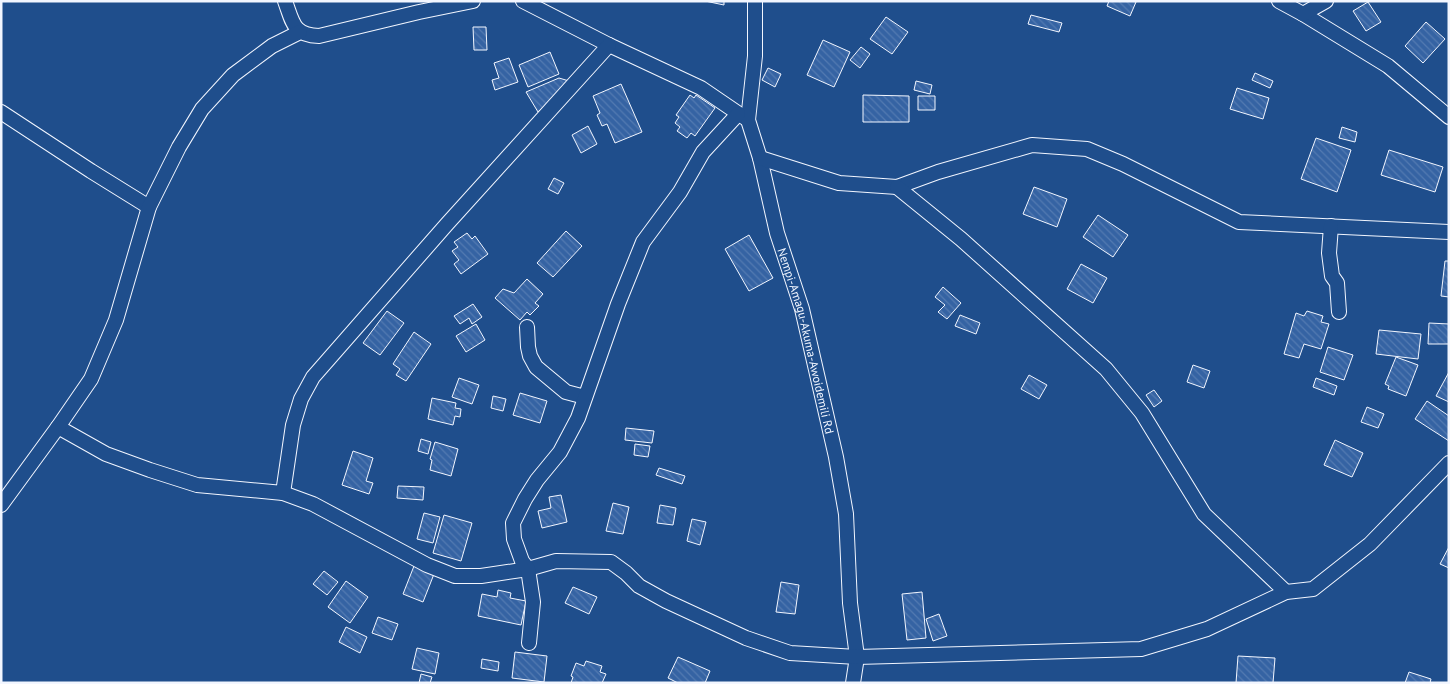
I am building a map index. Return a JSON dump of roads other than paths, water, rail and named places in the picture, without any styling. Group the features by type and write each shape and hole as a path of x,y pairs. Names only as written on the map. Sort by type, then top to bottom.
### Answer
{"street":[{"path":"285,1 293,23 300,32 309,36 319,36 473,1"},
{"path":"523,1 608,45 701,88 743,117 703,152 680,192 643,242 618,304 578,418 560,452 537,480 513,523 514,539 522,561 528,569 533,602 530,643"},
{"name":"Nempi-Amagu-Akuma-Awoidemili Rd","path":"755,1 755,56 743,117 760,158 778,233 802,309 836,457 846,514 850,603 857,657 853,683"},
{"path":"1279,1 1388,66 1449,116"},
{"path":"1303,14 1326,1"},
{"path":"1,504 58,427 91,378 116,320 149,207 179,147 202,109 233,75 272,46 300,32"},
{"path":"283,493 293,425 301,399 313,376 608,45"},
{"path":"1,112 149,207"},
{"path":"760,158 839,183 897,186 1032,145 1087,149 1123,164 1239,222 1449,232"},
{"path":"897,186 960,238 1106,369 1142,413 1204,514 1286,592"},
{"path":"1331,226 1329,253 1332,276 1337,283 1339,312"},
{"path":"527,327 530,356 536,367 566,392 585,397"},
{"path":"58,427 106,454 197,485 283,493 313,504 427,565 455,576 482,576 528,569 556,561 611,562 639,586 746,638 790,653 857,657 1141,649 1207,629 1286,592 1312,589 1370,544 1449,463"}]}
